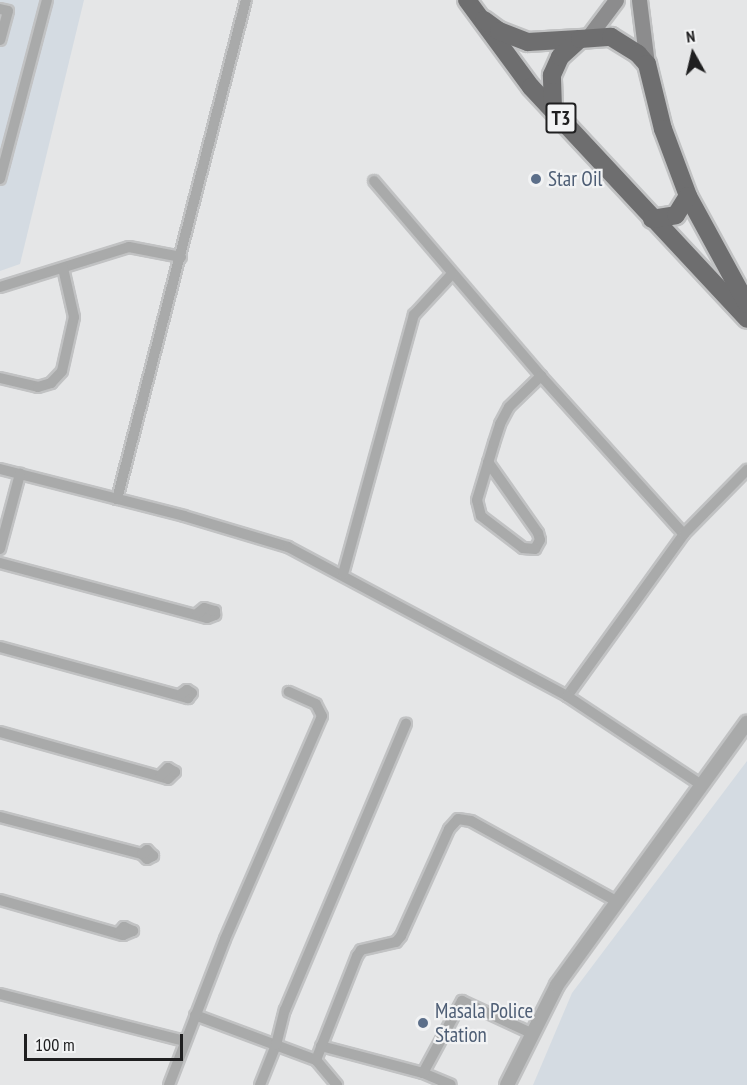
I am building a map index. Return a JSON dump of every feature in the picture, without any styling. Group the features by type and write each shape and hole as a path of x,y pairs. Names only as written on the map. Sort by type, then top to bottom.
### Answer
{"highway":[{"name":"T3","path":"471,7 499,31 522,40 584,38 620,40 647,64"},
{"name":"T3","path":"471,7 517,71 747,319"},
{"name":"T3","path":"552,108 552,75 560,57 584,38"},
{"path":"647,64 663,129 688,196 747,304"},
{"path":"652,219 676,214 688,196"}],"main road":[{"path":"584,38 616,0"},
{"path":"639,0 647,64"}],"street":[{"path":"0,40 4,10 13,0"},
{"path":"0,179 47,0"},
{"path":"117,499 246,0"},
{"path":"374,181 541,376 684,534"},
{"path":"0,287 129,247 181,257"},
{"path":"0,378 38,387 51,382 62,371 74,317 63,268"},
{"path":"344,574 414,315 452,274"},
{"path":"488,462 538,533 540,540 535,549 523,548 481,516 477,500 488,462 509,408 541,376"},
{"path":"0,469 262,538 344,574 567,696 703,786"},
{"path":"567,696 684,534 747,470"},
{"path":"0,549 20,474"},
{"path":"0,563 198,613"},
{"path":"0,647 181,694"},
{"path":"169,1085 195,1015 322,716 316,704 289,692"},
{"path":"507,1085 557,985 747,723"},
{"path":"260,1085 276,1045 285,1010 406,724"},
{"path":"0,732 161,775"},
{"path":"0,817 142,854"},
{"path":"316,1060 357,956 361,950 396,942 401,936 449,829 458,819 471,821 618,902"},
{"path":"0,900 119,932"},
{"path":"0,994 185,1041"},
{"path":"423,1073 462,1001 531,1033"},
{"path":"195,1015 316,1060 337,1085"},
{"path":"321,1046 423,1073 451,1085"}],"shaded area":[{"path":"0,0 84,0 20,264 0,271"},
{"path":"747,761 747,1085 533,1085 572,993"}],"place":[{"name":"Star Oil","path":"536,179"},
{"name":"Masala Police Station","path":"423,1023"}]}
